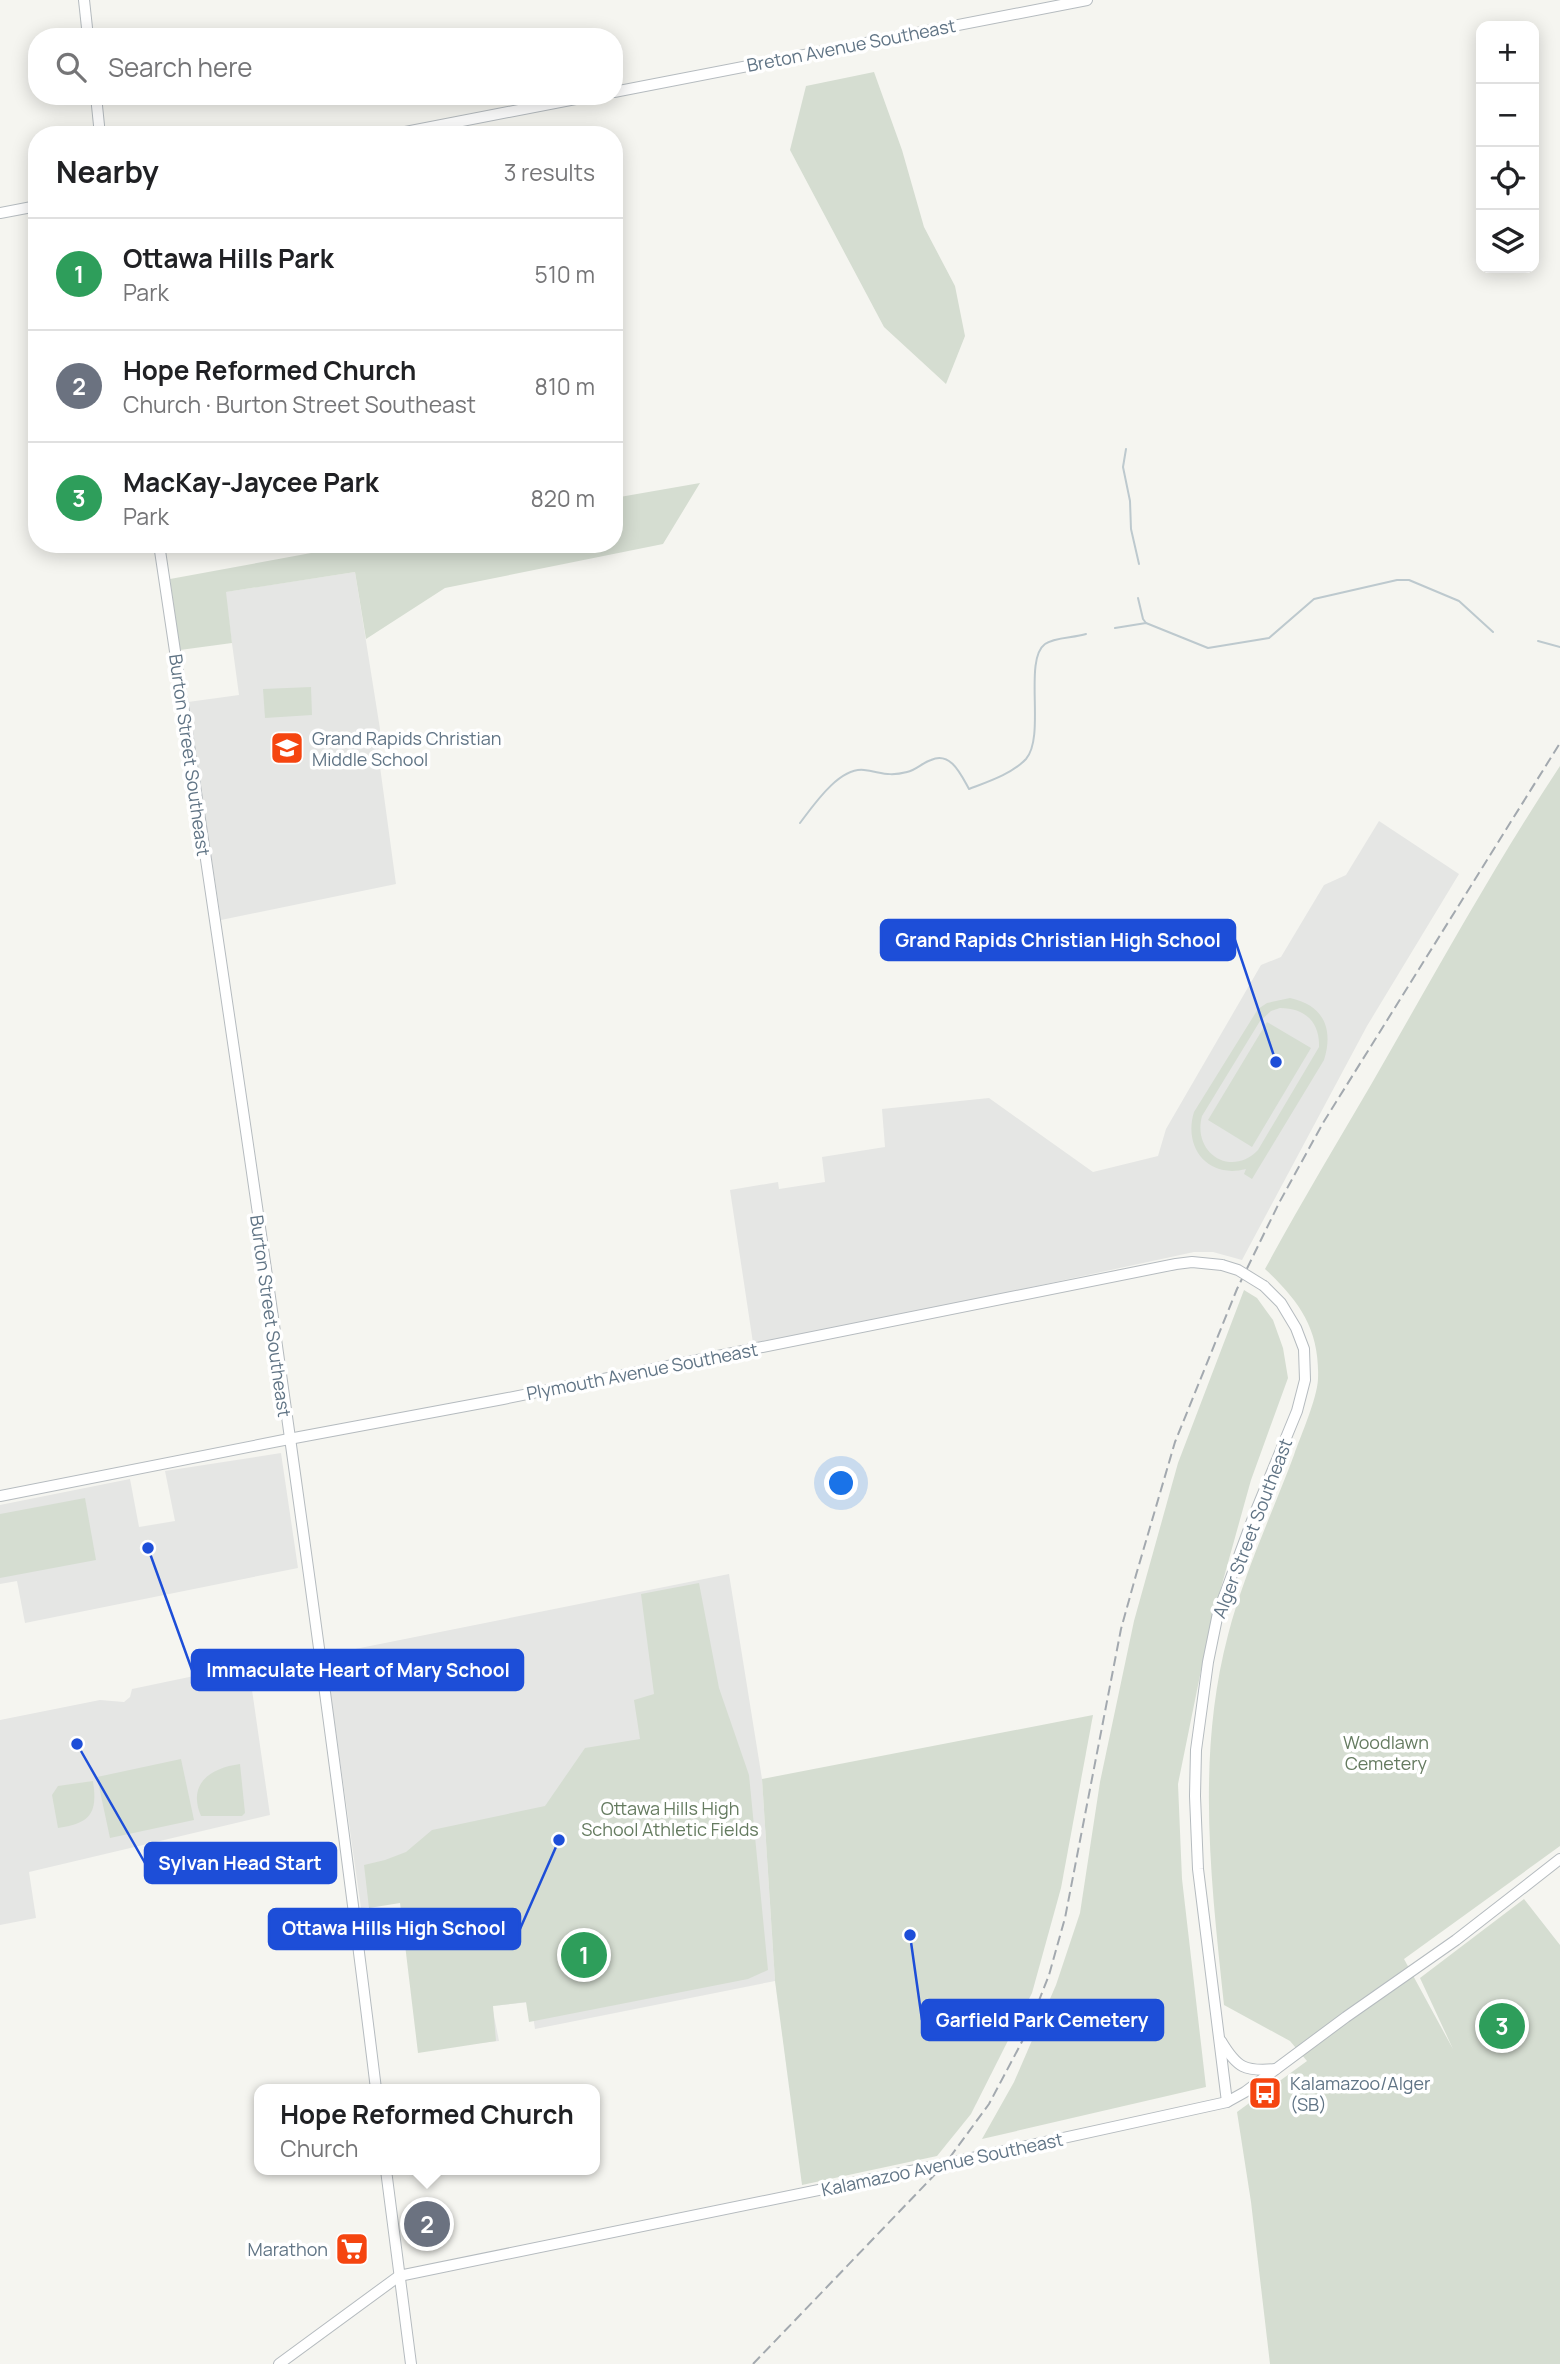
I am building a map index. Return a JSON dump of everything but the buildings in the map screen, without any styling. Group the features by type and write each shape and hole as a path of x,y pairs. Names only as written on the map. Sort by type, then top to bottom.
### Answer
{"main road":[{"path":"84,0 87,28"},
{"name":"Breton Avenue Southeast","path":"623,90 1087,0"},
{"path":"97,105 99,126"},
{"path":"436,126 544,105"},
{"path":"0,213 28,208"},
{"name":"Burton Street Southeast","path":"160,553 289,1439 375,2084"},
{"name":"Plymouth Avenue Southeast","path":"0,1496 503,1399 1177,1264 1192,1262 1222,1265 1238,1270 1276,1297"},
{"name":"Alger Street Southeast","path":"1227,2102 1196,1847 1197,1739 1218,1613 1297,1411 1305,1380 1305,1355 1300,1336 1292,1318 1276,1297"},
{"name":"Kalamazoo Avenue Southeast","path":"279,2364 399,2276 945,2164 1227,2102 1245,2092 1456,1940 1560,1859"},
{"path":"1219,2036 1231,2057 1241,2066 1252,2070 1277,2069"},
{"path":"387,2175 411,2364"}],"shaded area":[{"name":"Grand Rapids Christian Middle School","path":"355,572 380,729 378,752 396,884 221,920 188,702 239,695 225,592"},
{"path":"1379,821 1459,874 1367,1026 1242,1260 1213,1252 1194,1252 916,1312 753,1343 730,1190 778,1182 779,1189 825,1182 822,1157 885,1147 882,1109 989,1098 1093,1172 1158,1156 1166,1129 1261,965 1281,957 1324,885 1346,875"},
{"path":"281,1453 298,1568 25,1623 17,1581 0,1584 0,1505 130,1479 139,1527 175,1521 165,1471"},
{"path":"729,1574 762,1779 775,1981 535,2029 531,2002 492,2006 499,2041 420,2049 402,1902 361,1908 325,1655"},
{"path":"309,1652 310,1663 250,1676 270,1815 29,1872 36,1918 0,1925 0,1720 100,1700 124,1702 130,1697 132,1689"}],"green space":[{"path":"874,72 902,150 924,227 955,286 965,336 946,384 884,327 790,150 806,86"},
{"path":"700,483 663,544 623,552 623,496"},
{"path":"311,553 618,553 445,588 366,639 355,572 226,592 232,643 180,650 170,579"},
{"path":"311,687 312,715 265,718 263,689"},
{"name":"Woodlawn Cemetery","path":"1560,766 1560,1846 1404,1959 1453,2049 1420,1978 1524,1899 1560,1945 1560,2364 1270,2364 1251,2202 1237,2112 1307,2061 1290,2041 1224,2005 1209,1819 1212,1727 1228,1635 1250,1566 1308,1417 1318,1379 1315,1345 1305,1317 1288,1293 1265,1269 1463,923"},
{"path":"1290,998 1311,1006 1323,1020 1328,1038 1324,1060 1252,1179 1244,1174 1246,1169 1220,1169 1202,1158 1192,1138 1192,1125 1194,1112 1258,1009 1267,1003","holes":["1289,1009 1304,1014 1314,1024 1319,1047 1258,1150 1236,1162 1216,1157 1203,1141 1200,1129 1202,1116 1260,1021 1271,1011"]},
{"path":"1267,1022 1311,1048 1252,1147 1208,1120"},
{"path":"1244,1290 1257,1298 1273,1320 1283,1348 1288,1378 1251,1480 1209,1631 1178,1784 1182,1879 1206,2087 982,2139 1014,2082 1056,1985 1080,1913 1100,1782 1134,1621 1178,1463"},
{"path":"85,1498 96,1560 0,1578 0,1514"},
{"name":"Ottawa Hills High School Athletic Fields","path":"699,1583 719,1688 749,1775 768,1970 748,1979 529,2022 526,2002 493,2006 496,2041 418,2053 400,1903 369,1908 364,1865 406,1852 432,1830 545,1806 585,1748 640,1739 634,1700 654,1694 641,1594"},
{"path":"1093,1715 1061,1888 1032,1993 971,2114 937,2156 802,2185 775,1981 762,1779"},
{"path":"181,1759 194,1820 110,1838 97,1777"},
{"path":"240,1764 245,1813 242,1816 201,1816 197,1795 204,1779 220,1769"},
{"path":"93,1781 94,1802 89,1815 78,1823 58,1828 52,1795 58,1786"}],"waterway":[{"path":"1126,449 1123,467 1130,501 1131,529 1139,564"},
{"path":"1115,628 1146,623 1208,648 1269,638 1314,599 1397,580 1409,580 1459,601 1493,632"},
{"path":"1138,598 1146,623"},
{"path":"800,823 836,781 855,771 900,773 938,758 950,762 969,789 1014,769 1026,759 1032,748 1036,665 1039,653 1049,642 1086,634"},
{"path":"1538,641 1560,647"}],"railway":[{"path":"753,2364 945,2164 989,2104 1025,2036 1049,1975 1065,1918 1121,1629 1136,1575 1175,1442 1237,1289 1279,1203 1323,1123 1560,743"}],"place":[{"name":"Grand Rapids Christian Middle School","path":"287,748"},
{"name":"Grand Rapids Christian High School","path":"1276,1062"},
{"name":"Immaculate Heart of Mary School","path":"148,1548"},
{"name":"Sylvan Head Start","path":"77,1744"},
{"name":"Ottawa Hills High School","path":"559,1840"},
{"name":"Garfield Park Cemetery","path":"910,1935"},
{"name":"Ottawa Hills Park","path":"584,1955"},
{"name":"MacKay-Jaycee Park","path":"1502,2026"},
{"name":"Kalamazoo/Alger (SB)","path":"1265,2093"},
{"name":"Hope Reformed Church","path":"427,2224"},
{"name":"Marathon","path":"352,2249"}]}
